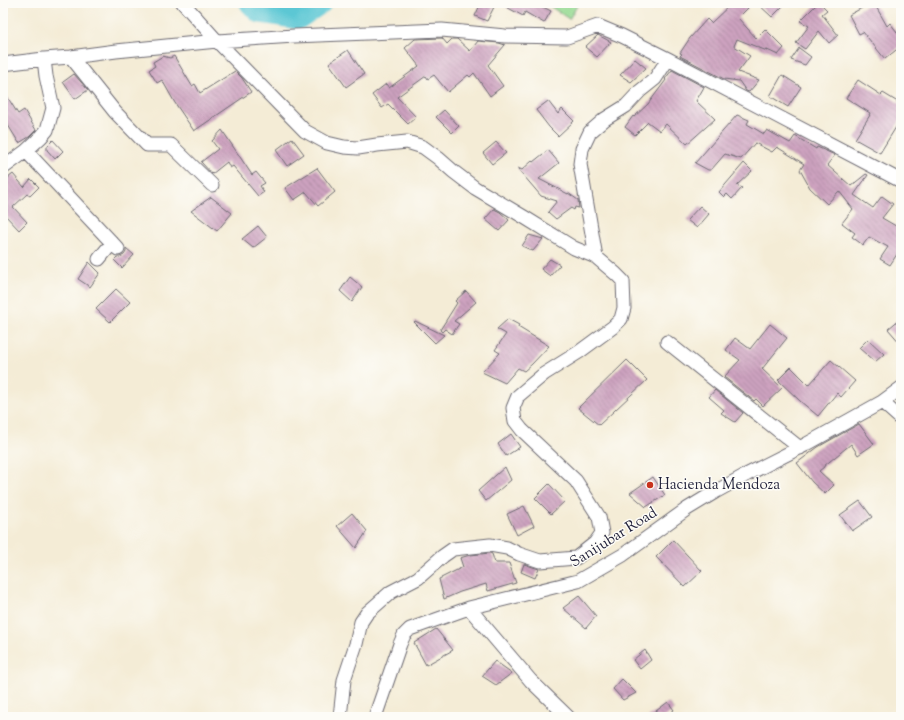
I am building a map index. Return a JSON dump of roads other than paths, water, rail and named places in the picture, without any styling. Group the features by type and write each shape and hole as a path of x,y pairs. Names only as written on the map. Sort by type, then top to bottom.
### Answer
{"street":[{"path":"183,3 217,42 306,131 327,143 344,147 358,148 407,142 423,147 475,188 574,248 596,257 623,281 624,308 621,319 613,327 579,352 544,374 518,396 513,408 516,421 522,430 576,480 599,517 602,533 595,544 576,558 540,561 507,548 490,545 453,549 418,578 391,592 367,613 361,622 356,644 344,680 340,717"},
{"path":"3,64 116,51 294,36 442,30 505,36 567,37 598,26 668,59 901,181"},
{"path":"71,57 115,112 146,145 171,146 212,185"},
{"path":"3,168 26,151 47,130 53,108 44,59"},
{"path":"596,257 580,164 582,149 590,132 605,119 626,106 640,91 655,79 668,59"},
{"path":"26,151 115,246 99,259"},
{"path":"667,342 800,448"},
{"name":"Sanijubar Road","path":"375,717 398,650 404,636 410,629 469,608 578,581 623,555 687,509 715,492 800,448 882,402 901,388"},
{"path":"882,402 901,419"},
{"path":"469,608 532,681 568,717"}],"waterway":[{"path":"251,3 260,12 298,18 320,3"}],"place":[{"name":"Hacienda Mendoza","path":"650,485"}]}
